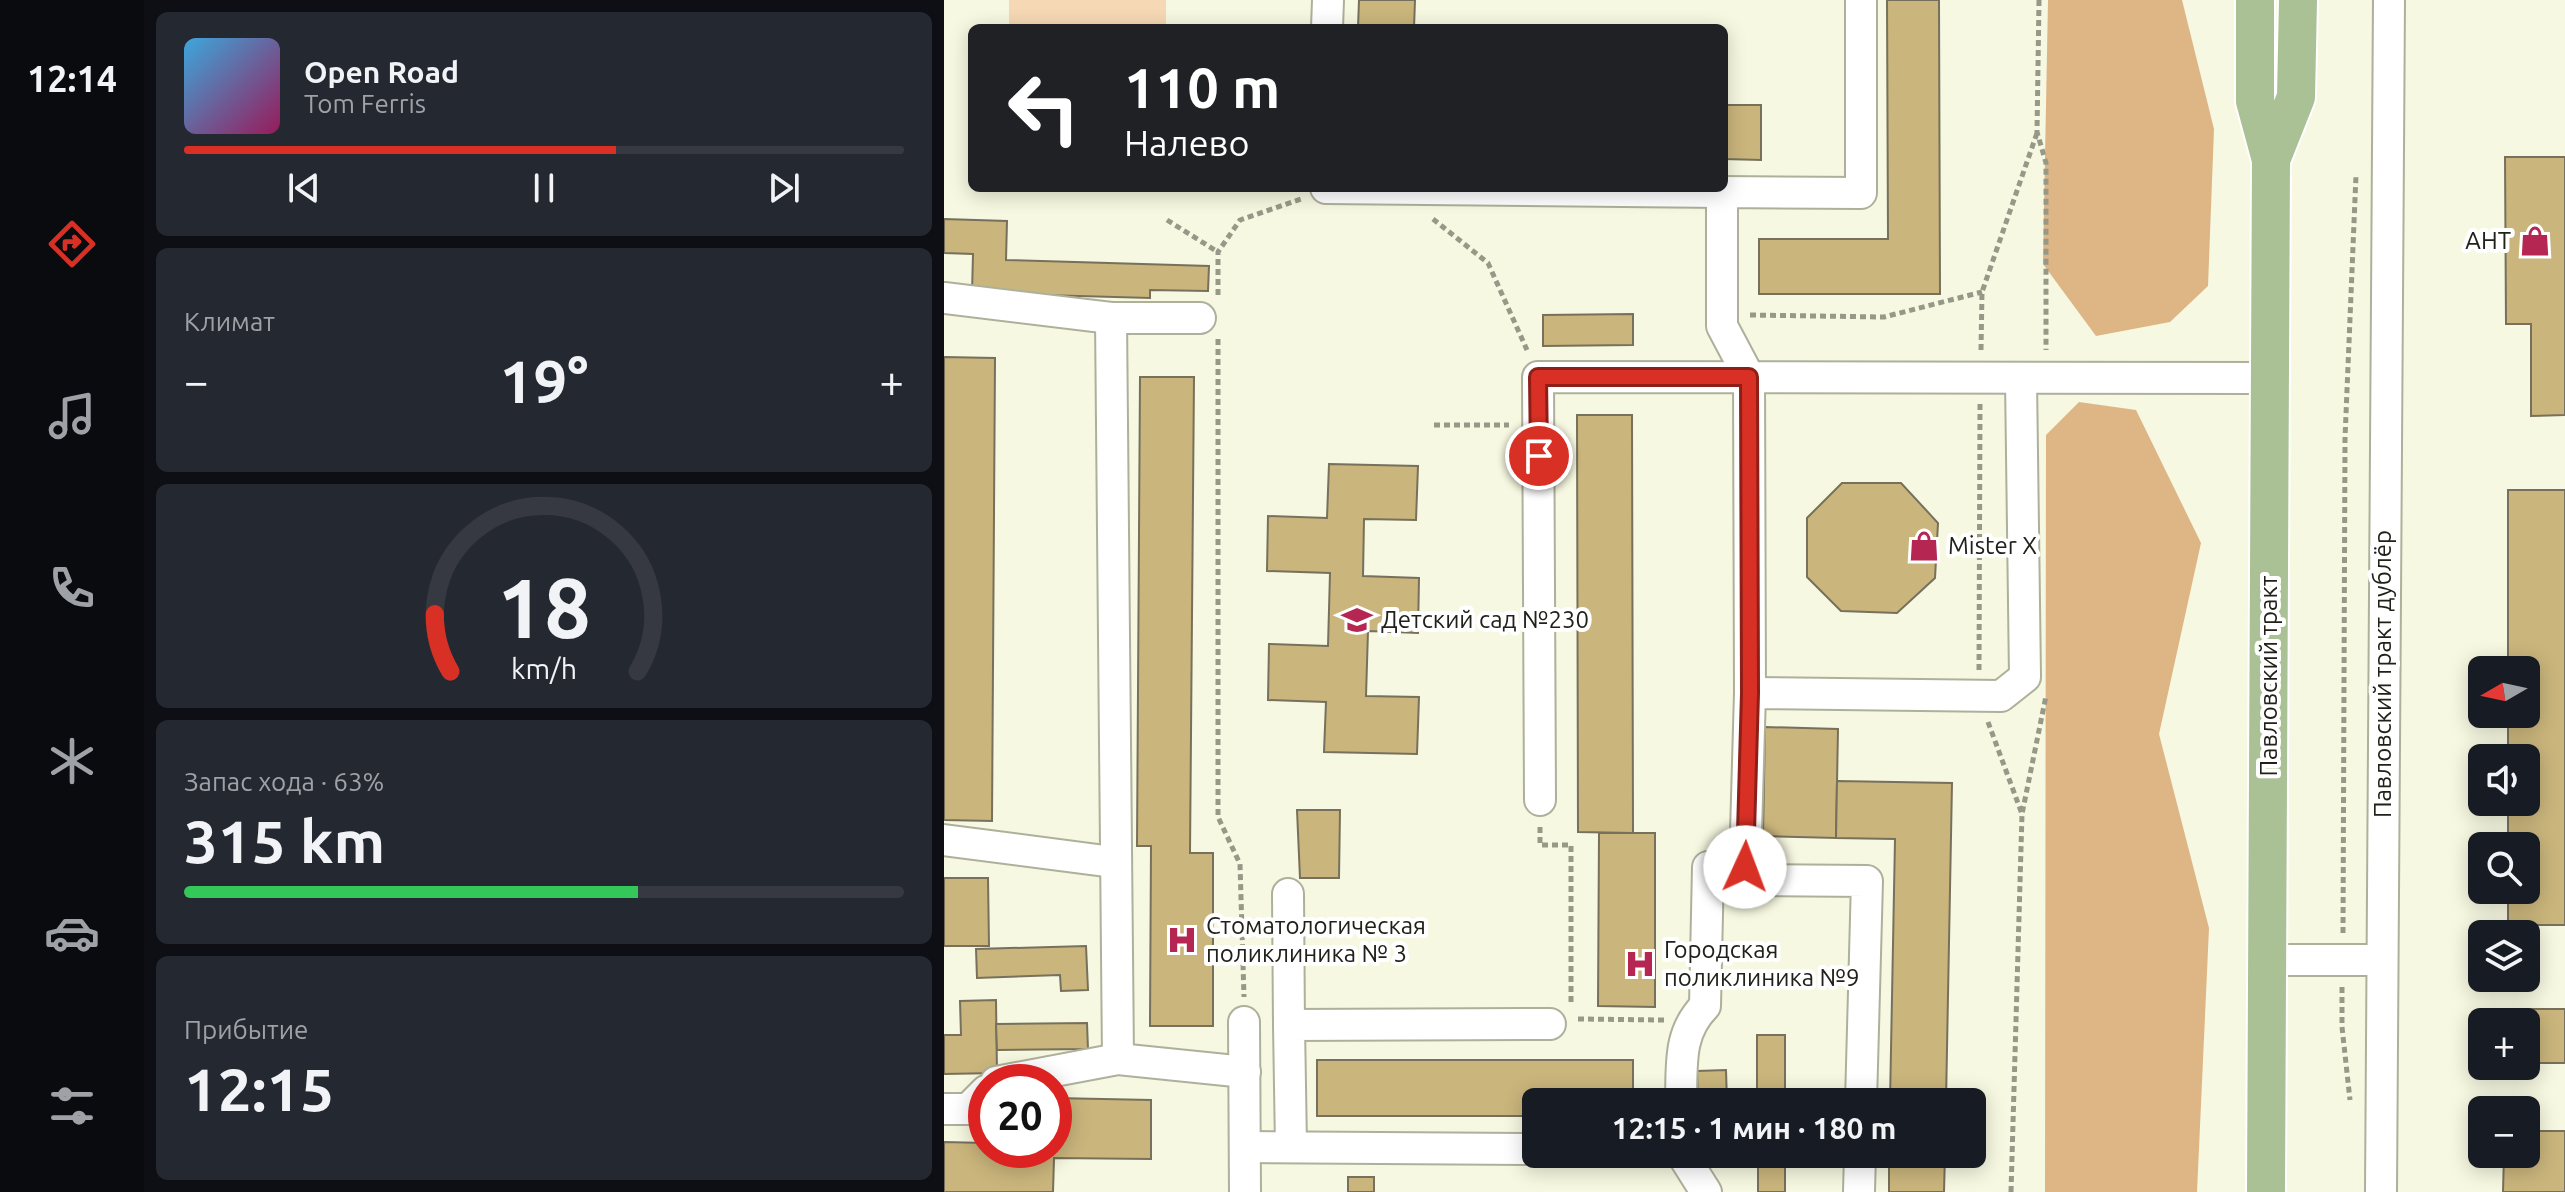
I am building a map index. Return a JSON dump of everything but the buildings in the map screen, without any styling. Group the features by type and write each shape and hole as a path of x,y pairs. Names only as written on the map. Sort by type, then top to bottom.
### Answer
{"main road":[{"name":"Павловский тракт","path":"2255,0 2255,101 2271,160 2266,1192"},
{"name":"Павловский тракт","path":"2271,160 2296,97 2298,0"}],"street":[{"path":"1327,24 1328,0"},
{"path":"1861,0 1861,193 1722,192 1722,326 1749,377 1750,693 1745,867 1763,880 1867,881 1861,1088"},
{"name":"Павловский тракт дублёр","path":"2381,1192 2389,0"},
{"path":"944,298 1111,318 1209,318"},
{"path":"1111,318 1113,862 1118,1059"},
{"path":"1540,800 1538,377 2270,378"},
{"path":"1750,693 2001,696 2025,677 2021,379"},
{"path":"944,840 1113,862"},
{"path":"1681,1088 1683,1041 1690,1021 1705,1006 1708,867"},
{"path":"1288,894 1291,1147"},
{"path":"2268,960 2382,960"},
{"path":"1244,1022 1245,1192"},
{"path":"1289,1025 1550,1024"},
{"path":"1072,1068 1118,1059 1245,1072"},
{"path":"944,1109 968,1109"},
{"path":"1245,1147 1522,1149"},
{"path":"1691,1168 1706,1192"},
{"path":"1859,1192 1860,1168"}],"path":[{"path":"2037,132 2039,0"},
{"path":"2350,1106 2342,1027 2345,438 2357,174"},
{"path":"1244,1022 1240,864 1218,817 1209,318 1218,252 1240,220 1318,192"},
{"path":"1400,192 1488,263 1538,377"},
{"path":"1167,220 1218,252"},
{"path":"1722,315 1884,317 1982,292"},
{"path":"1434,425 1538,425"},
{"path":"1540,800 1540,845 1571,845 1570,1019 1690,1021"},
{"path":"2011,1192 2022,814"}],"shaded area":[{"path":"1009,0 1166,0 1166,24 1009,24"},
{"path":"2048,0 2182,0 2214,129 2208,286 2170,322 2096,336 2043,264"},
{"path":"2079,402 2136,410 2201,543 2159,734 2209,928 2197,1192 2045,1192 2046,435"}],"place":[{"name":"АНТ","path":"2535,241"},
{"name":"Mister X","path":"1924,546"},
{"name":"Детский сад №230","path":"1357,620"},
{"name":"Стоматологическая поликлиника № 3","path":"1182,940"},
{"name":"Городская поликлиника №9","path":"1640,964"}],"route":[{"path":"1539,456 1538,377 1749,377 1750,693 1745,867"}]}
